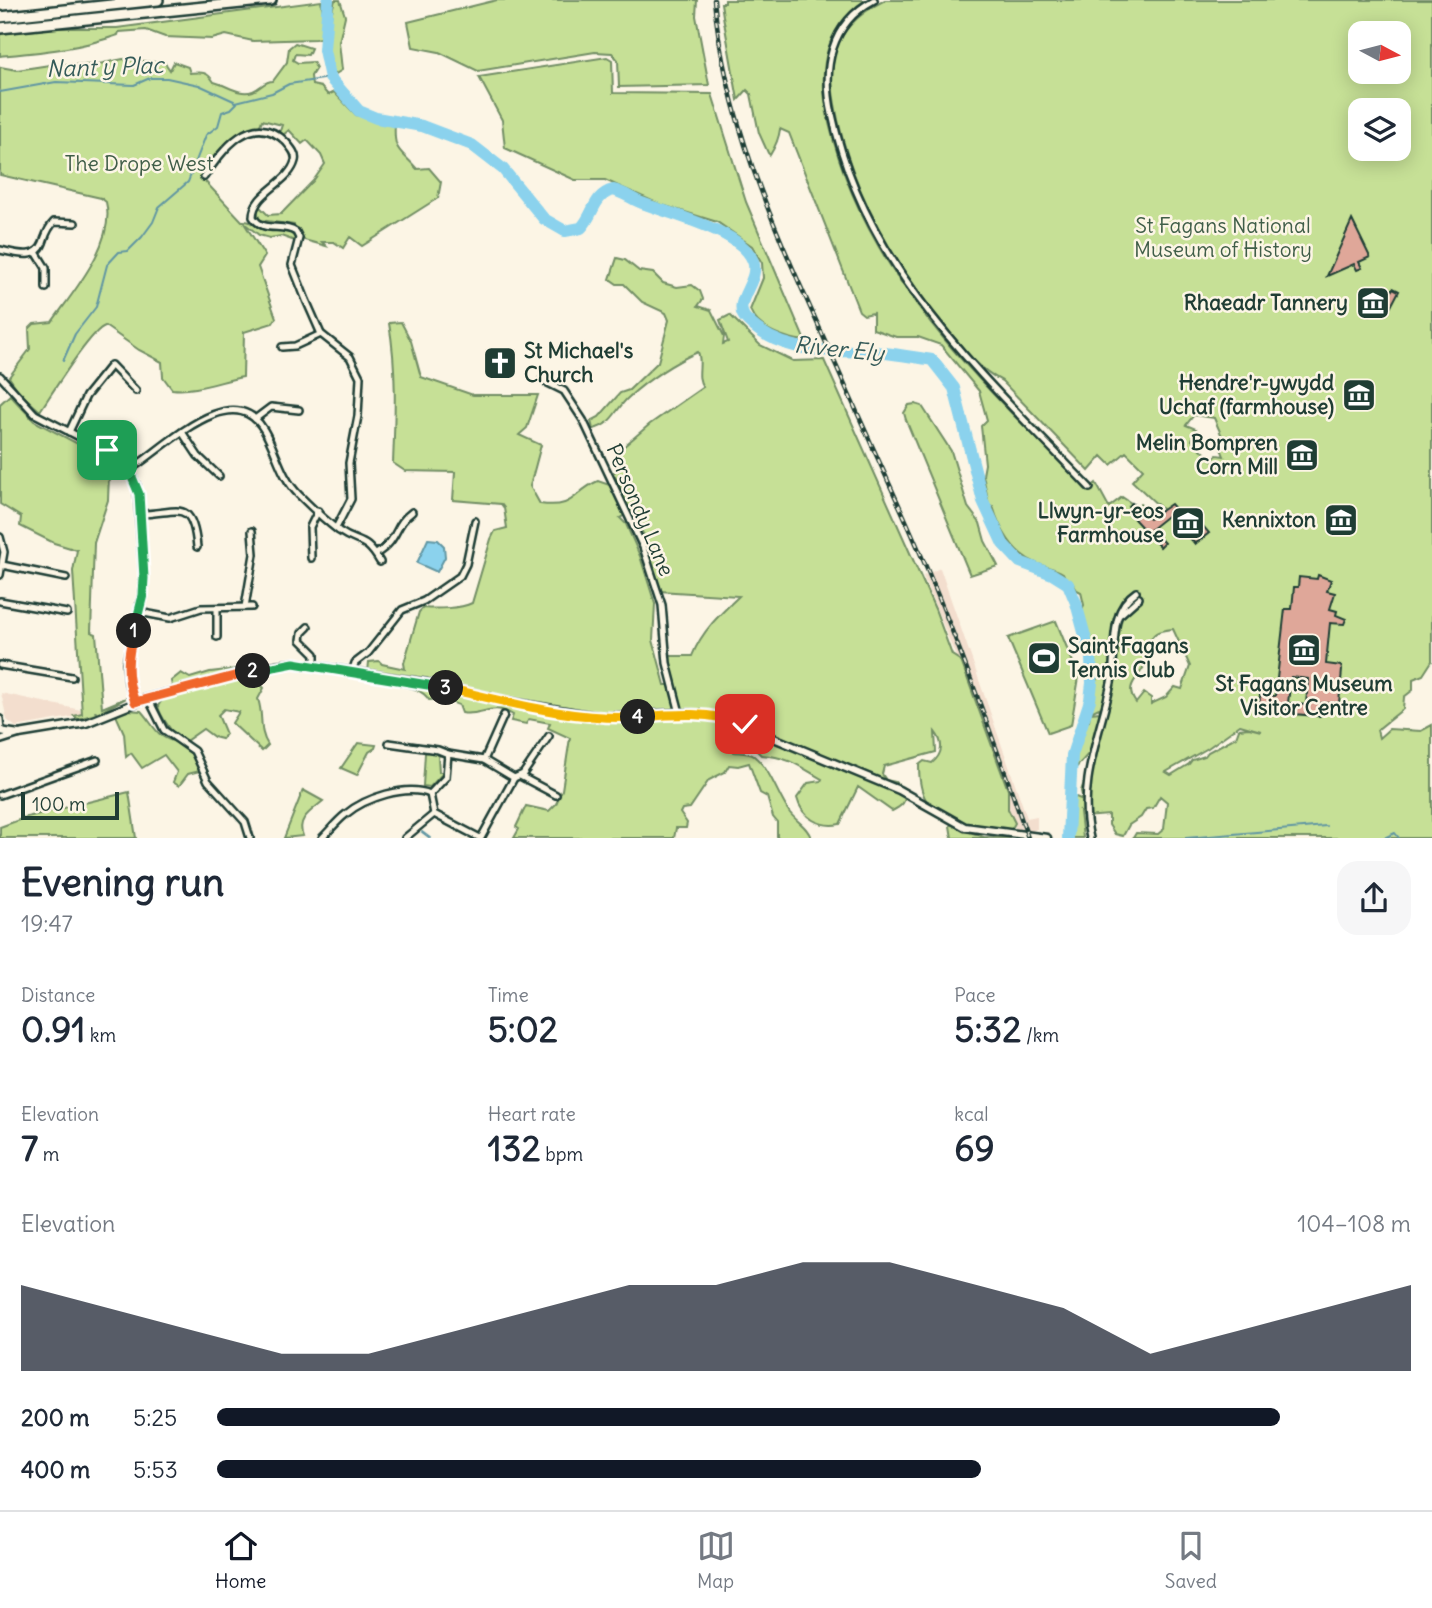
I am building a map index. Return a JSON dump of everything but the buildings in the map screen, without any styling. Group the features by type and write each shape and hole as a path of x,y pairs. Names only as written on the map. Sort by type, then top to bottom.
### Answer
{"highway":[{"path":"0,17 158,0"},
{"path":"0,28 271,0"}],"street":[{"path":"874,0 851,17 839,32 828,68 827,89 836,133 860,201 895,266 937,323 977,371 1090,488"},
{"path":"204,177 226,147 247,133 269,133 289,145 294,153 294,165 258,202 253,217 266,227 286,227 296,232 299,238 293,268 321,334 350,357 360,377 358,415 349,463 352,499 336,528"},
{"path":"0,250 22,255 36,252 42,246 50,225 57,221 75,223"},
{"path":"36,252 46,268 46,288"},
{"path":"282,347 295,349 321,334"},
{"path":"69,432 86,396 111,365 136,391"},
{"path":"0,376 32,411 113,454 129,470 137,486 144,578 139,612 126,663 127,677 135,702"},
{"name":"Persondy Lane","path":"542,380 564,391 583,420 643,547 662,605 667,663 680,713"},
{"path":"255,419 271,407 299,410"},
{"path":"129,470 205,418 223,411 239,411 255,419 266,434 289,484 336,528 362,540 380,562"},
{"path":"182,432 198,456 219,475"},
{"path":"140,514 177,510 186,513 194,523 197,547"},
{"path":"312,558 310,524 318,511"},
{"path":"376,554 394,540 404,519 412,512"},
{"path":"352,671 355,663 368,653 402,610 424,601 460,576 466,564 475,521"},
{"path":"139,612 170,618 201,608 248,607 245,592 254,554 253,531"},
{"path":"0,537 4,547 0,575"},
{"path":"2,565 66,578"},
{"path":"1090,838 1086,816 1089,771 1095,738 1112,680 1114,637 1127,601 1138,595"},
{"path":"0,601 67,613"},
{"path":"217,608 217,637"},
{"path":"308,627 302,633 301,640 315,654 315,666"},
{"path":"0,740 19,734 86,723 148,698 281,664 315,666 426,683 503,701 601,718 680,713 723,717 899,790 965,827 1047,838"},
{"path":"0,665 72,677"},
{"path":"148,698 164,730 194,751 208,781 245,822 250,838"},
{"path":"484,760 504,715"},
{"path":"0,719 0,731 19,734"},
{"path":"434,814 481,838 517,777 549,736"},
{"path":"389,743 484,760 556,795"},
{"path":"322,838 345,814 357,806 406,791 430,793 446,777 448,754"},
{"path":"0,795 97,760"},
{"path":"430,793 434,814"},
{"path":"405,838 434,814"}],"shaded area":[{"path":"940,568 1027,818 1037,816 1037,829 1032,831 1034,838 1025,838 1022,829 1016,831 965,679 923,576"},
{"path":"1,693 81,710 82,715 16,727 7,720"}],"green space":[{"path":"335,0 340,0 345,16 339,42 342,70 334,75 329,50"},
{"path":"497,0 697,0 696,16 709,85 619,87 618,60 612,53 595,52 478,71 439,52 413,47 408,22"},
{"name":"St Fagans National Museum of History","path":"725,0 865,0 850,12 831,39 826,55 824,88 829,123 840,163 873,237 917,305 968,367 1085,489 1088,490 1096,483 1109,507 1122,497 1137,507 1140,504 1152,516 1163,510 1132,481 1143,469 1126,452 1111,465 1102,456 1089,471 1002,381 971,357 927,303 894,255 866,204 845,149 832,81 834,57 841,38 852,22 885,0 1432,0 1432,661 1423,675 1413,679 1413,690 1404,697 1403,709 1377,730 1379,738 1389,729 1421,731 1432,725 1432,838 1133,838 1136,833 1158,834 1164,829 1167,802 1160,796 1153,808 1146,809 1141,817 1129,825 1123,836 1115,834 1109,825 1109,815 1084,817 1080,812 1083,838 1072,838 1070,824 1073,813 1070,800 1076,797 1083,800 1081,791 1092,759 1089,753 1074,770 1070,762 1070,752 1073,743 1080,737 1077,732 1079,726 1089,721 1090,713 1100,712 1099,708 1093,711 1089,709 1088,702 1095,699 1090,686 1098,679 1093,650 1085,647 1090,639 1082,624 1084,620 1080,613 1084,605 1081,592 1071,581 1067,582 1063,573 1036,563 1020,553 1003,531 993,506 989,505 983,475 985,464 981,426 987,420 979,391 941,345 918,337 896,337 873,329 873,313 864,315 859,311 789,133 780,129 770,155 759,133 751,94 747,90 738,100 721,3 725,3","holes":["1194,415 1214,418 1225,443 1220,446 1224,456 1217,455 1212,460 1192,440 1196,429 1186,425","1173,629 1190,666 1182,689 1175,687 1166,697 1151,704 1151,698 1144,693 1136,703 1132,697 1132,687 1144,666 1152,637 1164,630","1240,725 1261,731 1239,729 1236,737 1205,756 1192,760 1171,775 1166,772 1208,748"]},
{"path":"321,1 323,28 320,38 315,39 253,41 226,35 212,39 165,37 146,30 119,32 118,35 103,40 74,47 0,56 0,34 53,28 117,28"},
{"name":"The Drope West","path":"295,43 311,48 308,55 295,54 293,60 298,63 313,62 316,68 311,76 312,85 321,87 328,95 334,92 356,115 395,123 395,140 399,150 417,169 429,168 441,182 438,198 362,246 350,237 343,248 334,242 322,242 326,246 304,240 294,225 260,220 257,211 260,207 268,215 281,214 313,181 325,164 321,155 307,140 302,144 289,130 282,136 282,125 262,120 259,128 272,130 246,132 229,141 201,177 242,221 267,230 284,231 295,237 295,241 281,236 270,238 259,235 244,223 265,256 258,267 276,318 273,323 244,332 243,377 199,388 172,389 163,377 162,362 139,350 105,326 81,350 40,411 20,393 9,377 30,349 29,329 34,324 52,322 91,265 105,233 106,202 101,198 0,175 0,67 17,70 56,64 94,65 123,59 165,63 170,70 174,62 188,67 190,73 204,73 214,82 248,92 273,81 287,62 289,48"},
{"path":"607,57 612,60 613,93 712,94 746,202 805,341 773,332 754,317 750,310 763,278 762,263 752,246 717,222 659,204 605,180 575,180 505,148 502,120 479,77"},
{"path":"617,258 625,260 639,271 653,273 663,283 677,287 692,285 700,291 703,299 698,306 711,310 724,336 723,344 728,342 720,320 730,315 760,345 793,361 824,360 935,609 952,655 961,661 1008,790 1008,809 1015,823 1011,830 992,829 984,834 970,832 984,837 1010,838 952,838 952,823 965,830 930,805 925,798 920,779 919,765 924,761 932,763 940,752 940,740 935,732 936,752 884,766 882,774 886,780 895,782 905,790 901,805 892,811 858,787 840,824 833,825 813,820 803,811 797,798 808,783 822,779 787,760 761,755 755,749 733,747 733,752 747,753 760,762 790,813 811,838 777,838 777,822 767,797 760,793 749,763 729,765 725,772 709,780 690,808 682,809 680,813 687,823 686,828 676,828 674,838 514,838 526,806 549,811 556,804 562,790 570,738 548,728 550,723 529,719 526,724 511,721 513,715 499,709 462,713 459,705 443,699 429,700 417,690 383,681 368,672 369,662 379,661 405,669 404,663 419,612 423,608 455,607 472,603 491,539 495,531 507,528 501,504 453,500 455,472 405,471 393,463 394,375 389,323 401,322 411,341 421,377 473,395 538,395 527,428 519,435 541,445 530,486 540,504 561,504 598,481 621,489 613,473 620,467 616,453 650,424 703,387 698,352 653,378 624,401 605,424 593,429 591,421 599,417 620,393 629,390 658,362 669,320 666,313 642,302 624,284 617,284 610,279","holes":["630,512 645,537 659,591 739,596 706,631 692,656 667,656 675,682 671,691 670,685 665,685 653,640 655,604 640,556 626,524 620,518"]},
{"path":"10,395 34,421 118,465 109,474 108,500 94,543 91,632 96,634 102,708 126,698 97,714 95,711 96,714 78,719 74,716 82,714 73,571 77,550 54,543 20,526 21,517 0,504 0,404"},
{"path":"909,405 922,406 951,451 968,507 980,523 985,541 998,566 970,575 906,420 904,413"},
{"name":"Saint Fagans Tennis Club","path":"1056,621 1079,677 1071,725 1048,733 1008,638"},
{"path":"245,668 264,688 258,699 263,734 268,745 262,751 232,723 239,712 224,709 218,715 226,734 222,739 203,729 186,741 189,750 203,764 200,771 188,774 179,786 173,782 177,772 164,755 142,768 131,753 126,757 124,733 115,713 141,711 160,735 177,742 158,706 164,697 173,692 171,681 181,673 190,678 210,672"},
{"path":"358,743 376,745 369,752 357,775 341,768"},
{"path":"427,751 443,755 438,756 439,772 444,772 430,787 423,786"},
{"path":"303,790 323,801 303,820 303,836 284,838"},
{"path":"129,792 136,838 0,838 0,827 27,817"}],"water":[{"path":"428,539 438,540 444,546 445,557 437,572 417,563"}],"waterway":[{"name":"River Ely","path":"328,0 324,50 330,78 359,111 376,118 422,126 472,145 503,169 544,219 565,231 581,228 601,196 613,190 720,232 746,250 753,261 753,277 743,299 742,313 760,331 775,339 806,348 932,360 954,388 983,501 1003,544 1020,562 1052,574 1068,584 1076,603 1091,658 1092,683 1090,700 1072,755 1068,838"},
{"name":"Nant y Plac","path":"0,92 56,82 134,85 150,78 167,78 199,85 236,102 272,93 289,84 330,78"},
{"path":"63,361 75,334 96,307 107,265 119,252 128,251 142,237 153,222 159,207 188,182 206,135 218,126 222,112 237,103"},
{"path":"1186,838 1326,826"},
{"path":"422,832 430,838"},
{"path":"1384,838 1395,833 1399,838"}],"railway":[{"path":"714,0 728,85 753,168 801,288 938,595 1028,838"}],"place":[{"name":"Rhaeadr Tannery","path":"1373,303"},
{"name":"St Michael's Church","path":"500,363"},
{"name":"Hendre'r-ywydd Uchaf (farmhouse)","path":"1359,395"},
{"name":"Melin Bompren Corn Mill","path":"1302,455"},
{"name":"Kennixton","path":"1341,520"},
{"name":"Llwyn-yr-eos Farmhouse","path":"1188,523"},
{"name":"St Fagans Museum Visitor Centre","path":"1304,650"},
{"name":"Saint Fagans Tennis Club","path":"1044,658"}],"route":[{"path":"107,450 118,457 129,470 139,494 144,587 126,663 127,677 135,702 276,665 294,663 426,683 503,701 601,718 680,713 723,717 745,724"}]}
